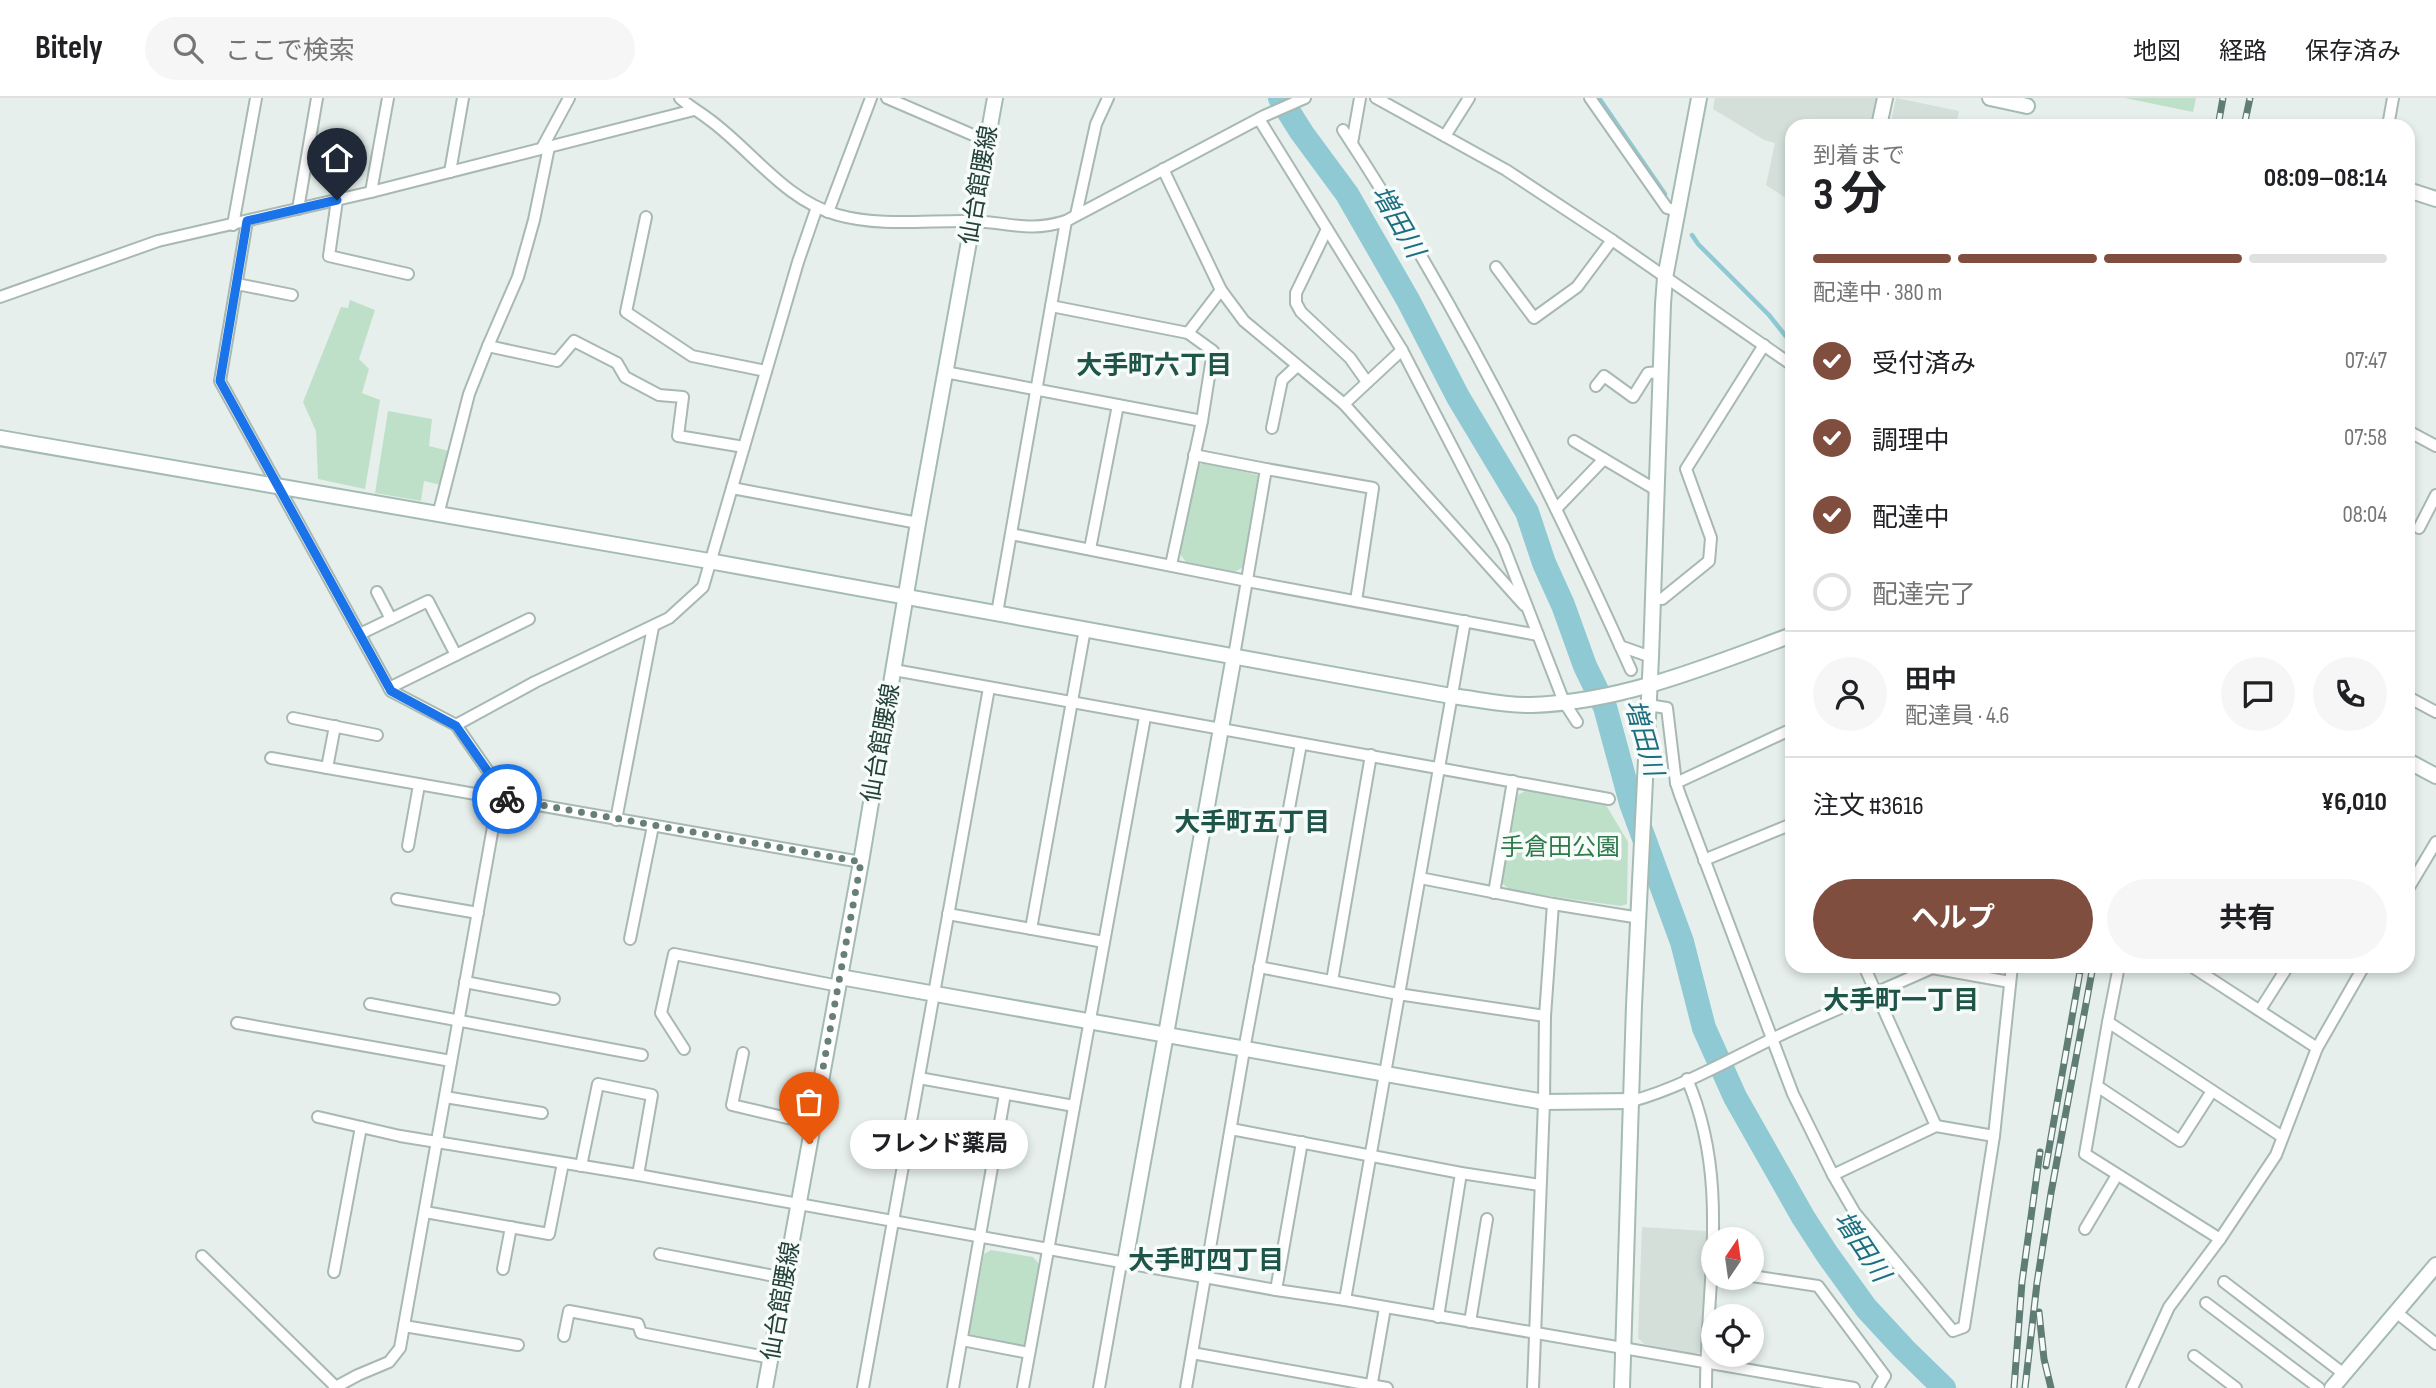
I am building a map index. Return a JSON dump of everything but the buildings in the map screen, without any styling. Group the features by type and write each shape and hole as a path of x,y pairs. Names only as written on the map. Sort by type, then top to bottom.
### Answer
{"street":[{"path":"233,225 256,98"},
{"path":"298,209 317,98"},
{"path":"372,192 388,98"},
{"path":"450,172 463,98"},
{"path":"439,515 469,394 518,277 534,220 545,148 569,98"},
{"path":"680,98 709,119 788,188 822,209 856,219 973,221 1027,227 1046,227 1071,218 1261,118 1305,98"},
{"path":"456,726 535,682 669,618 703,587 798,262 871,98"},
{"path":"887,98 987,141"},
{"name":"仙台館腰線","path":"765,1388 861,862 918,523 995,98"},
{"path":"997,613 1051,306 1096,124 1108,98"},
{"path":"1352,143 1360,98"},
{"path":"1376,98 1506,170 1785,360"},
{"path":"1445,136 1469,98"},
{"path":"1590,98 1667,208 1678,211"},
{"path":"1622,1388 1634,1004 1642,878 1665,278 1699,98"},
{"path":"1880,119 1885,98"},
{"path":"1990,98 2027,106"},
{"path":"2389,119 2393,98"},
{"path":"0,297 151,243 372,192 694,110"},
{"path":"1261,118 1402,350 1504,547 1520,582 1538,635 1577,722"},
{"path":"1343,130 1397,215 1464,333 1556,509 1631,670"},
{"path":"1163,169 1221,290 1244,321 1344,404 1527,608"},
{"path":"2415,192 2436,199"},
{"path":"337,200 328,256 408,274"},
{"path":"646,217 625,312 692,356 766,370"},
{"path":"202,1256 336,1388 358,1375 389,1363 400,1348 457,1021 503,799 456,726 391,691 220,381 247,221"},
{"path":"1327,229 1296,293 1296,303 1301,312 1350,358 1367,383"},
{"path":"1496,267 1534,318 1577,287 1612,240"},
{"path":"237,284 292,295"},
{"path":"1188,333 1221,290"},
{"path":"1051,306 1188,333 1213,351 1202,421 1171,565"},
{"path":"488,346 557,361 574,341 617,363 625,377 659,394 683,397 678,436 744,447"},
{"path":"1653,599 1662,599 1709,561 1712,538 1685,469 1763,345"},
{"path":"1344,404 1402,350"},
{"path":"1597,386 1611,365"},
{"path":"1272,428 1282,380 1296,366"},
{"path":"945,372 1202,421"},
{"path":"1604,376 1633,397 1648,373 1662,372"},
{"path":"1090,550 1118,405"},
{"path":"2415,435 2436,446"},
{"path":"0,438 709,561 1451,696 1510,704 1569,701 1649,685 1785,637"},
{"path":"1574,441 1658,491"},
{"path":"1194,455 1373,488 1356,601"},
{"path":"1556,509 1604,460"},
{"path":"1099,1388 1120,1269 1125,1262 1266,469"},
{"path":"732,488 918,523"},
{"path":"2419,528 2436,495"},
{"path":"1011,534 1538,635"},
{"path":"377,592 391,620"},
{"path":"360,634 428,601 456,655"},
{"path":"389,688 528,619"},
{"path":"1345,1300 1465,621"},
{"path":"616,820 653,627"},
{"path":"1031,929 1085,629"},
{"path":"1620,646 1651,657"},
{"path":"894,670 1609,799"},
{"path":"863,1388 989,688"},
{"path":"2415,701 2436,712"},
{"path":"1648,712 1667,708 1676,783 1770,1040 1793,1094 1833,1175 1856,1213 1953,1331 1964,1327 1994,1136 2011,973"},
{"path":"1023,1388 1145,717"},
{"path":"293,718 377,734"},
{"path":"327,768 335,726"},
{"path":"1676,783 1785,732"},
{"path":"1186,1388 1300,744"},
{"path":"1332,981 1371,755"},
{"path":"271,758 861,862"},
{"path":"2415,765 2436,776"},
{"path":"1494,893 1513,781"},
{"path":"408,846 419,785"},
{"path":"630,939 653,827"},
{"path":"1704,860 1785,827"},
{"path":"2415,876 2436,842"},
{"path":"1420,878 1640,918"},
{"path":"397,899 478,913"},
{"path":"1533,1388 1545,1016 1553,904"},
{"path":"948,914 1104,942"},
{"path":"684,1049 661,1013 674,954 839,981 934,993 1544,1102 1632,1101 1648,1097 1919,973"},
{"path":"1259,967 1398,994 1545,1016"},
{"path":"1867,973 1936,1126"},
{"path":"1963,973 2010,982"},
{"path":"2118,973 2085,1154 2220,1239"},
{"path":"2208,973 2317,1048"},
{"path":"2260,1010 2284,973"},
{"path":"2132,1388 2169,1307 2220,1239 2276,1155 2281,1136 2317,1048 2360,973"},
{"path":"465,982 554,999"},
{"path":"370,1004 642,1055"},
{"path":"237,1023 451,1060"},
{"path":"2108,1023 2281,1136"},
{"path":"743,1052 732,1105 813,1124"},
{"path":"919,1078 1074,1106"},
{"path":"1687,1079 1706,1133 1714,1200 1713,1227"},
{"path":"581,1166 598,1084 653,1095 638,1175"},
{"path":"2097,1086 2180,1141 2212,1091"},
{"path":"953,1388 1005,1094"},
{"path":"445,1097 541,1113"},
{"path":"318,1117 437,1142 638,1175 1701,1363"},
{"path":"1833,1175 1936,1126 1994,1136"},
{"path":"334,1272 361,1127"},
{"path":"1231,1129 1461,1173 1540,1185"},
{"path":"1276,1290 1302,1142"},
{"path":"425,1212 549,1234 563,1163"},
{"path":"1438,1317 1461,1173"},
{"path":"2085,1230 2117,1175"},
{"path":"1470,1322 1487,1219"},
{"path":"503,1269 511,1227"},
{"path":"660,1254 785,1278"},
{"path":"2332,1388 2436,1265"},
{"path":"1764,1278 1818,1286 1885,1376 1878,1388"},
{"path":"2224,1282 2344,1374"},
{"path":"2206,1303 2319,1388"},
{"path":"1372,1387 1385,1308"},
{"path":"564,1336 569,1311 638,1324 641,1333 771,1358"},
{"path":"2396,1312 2436,1344"},
{"path":"404,1326 517,1345"},
{"path":"962,1340 1029,1353"},
{"path":"1192,1353 1387,1388"},
{"path":"2194,1356 2236,1388"},
{"path":"1706,1367 1706,1388"},
{"path":"1724,1367 1854,1388"}],"shaded area":[{"path":"1715,98 1877,98 1872,119 1785,119 1785,197 1766,185 1775,143 1764,140 1713,109"},
{"path":"1896,98 1959,111 1957,119 1892,119"},
{"path":"1642,1227 1701,1231 1701,1290 1704,1290 1703,1304 1701,1304 1701,1352 1696,1354 1644,1344 1638,1338"}],"green space":[{"path":"2125,98 2196,98 2193,112"},
{"path":"350,300 375,310 359,359 369,369 362,393 380,400 365,489 318,479 316,431 303,402 341,307 348,308"},
{"path":"388,411 432,419 429,446 449,451 441,485 424,481 421,501 375,493"},
{"path":"1203,463 1258,475 1243,567 1235,572 1186,562 1180,554 1198,466"},
{"name":"手倉田公園","path":"1527,790 1606,805 1628,842 1627,904 1621,906 1511,891 1501,882 1518,795"},
{"path":"991,1250 1033,1257 1040,1265 1026,1344 1021,1348 973,1338 969,1333 984,1254"}],"waterway":[{"name":"増田川","path":"1280,98 1347,194 1408,300 1458,397 1527,512 1585,666 1605,707 1631,803 1682,942 1704,1028 1735,1097 1827,1254 1866,1308 1944,1388"},
{"path":"1599,98 1665,194"},
{"path":"1692,235 1785,335"}],"railway":[{"path":"2219,119 2223,98"},
{"path":"2246,119 2250,98"},
{"path":"2046,1166 2080,973"},
{"path":"2025,1388 2051,1193 2092,973"},
{"path":"2014,1388 2022,1282 2040,1152"},
{"path":"2039,1312 2044,1359 2051,1388"}],"way so far":[{"path":"507,799 861,862 809,1144"}],"place":[{"name":"フレンド薬局","path":"809,1144"}],"district":[{"name":"大手町六丁目","path":"1154,366"},
{"name":"大手町五丁目","path":"1252,823"},
{"name":"大手町一丁目","path":"1901,1001"},
{"name":"大手町四丁目","path":"1206,1261"}],"route":[{"path":"337,200 247,221 220,381 391,691 456,726 507,799"}]}
